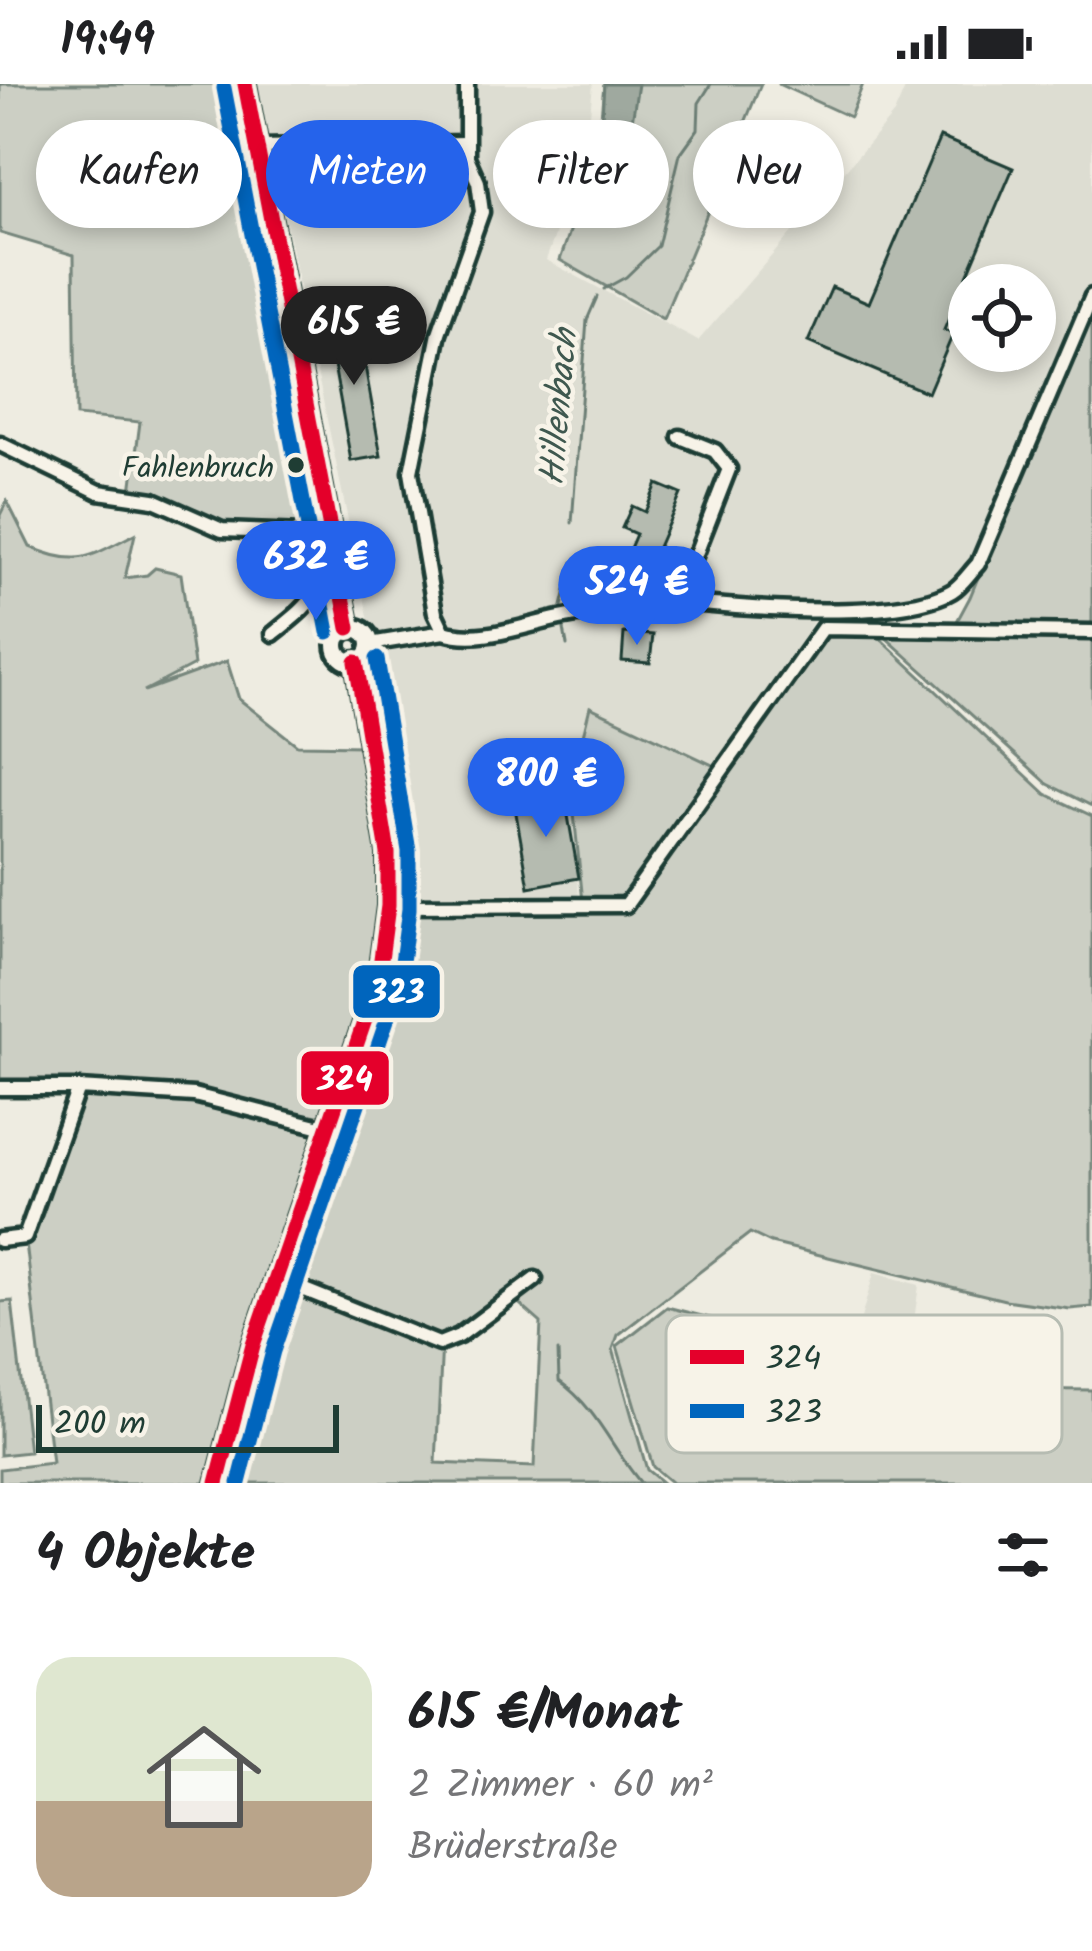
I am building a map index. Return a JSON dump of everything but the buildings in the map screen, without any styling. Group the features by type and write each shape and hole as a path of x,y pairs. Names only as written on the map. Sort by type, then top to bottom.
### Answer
{"main road":[{"path":"244,84 260,148 322,534 349,628"},
{"path":"349,628 362,630 370,644 368,654 356,662 343,659 336,649 338,637 349,628"},
{"path":"217,1483 275,1277 378,982 388,906 382,804 356,662"}],"street":[{"path":"465,120 466,84"},
{"path":"260,148 266,148"},
{"path":"444,632 435,613 411,472 439,333 482,212 469,155"},
{"path":"370,644 444,632 479,634 582,614 669,610 692,603 830,609 914,604 954,590 978,564 1092,296"},
{"path":"680,437 715,451 729,469 686,582 692,603"},
{"path":"0,444 99,491 154,500 222,530 322,534 322,578 317,594 272,634"},
{"path":"388,906 626,905 823,628 1092,632"},
{"path":"0,1088 160,1090 329,1129"},
{"path":"0,1240 25,1237 78,1088"},
{"path":"275,1277 439,1344 459,1336 535,1279"}],"shaded area":[{"path":"0,84 234,84 241,120 36,120 36,228 242,228 242,124 303,468 318,521 314,528 224,525 157,494 131,492 140,422 76,416 74,255 0,233"},
{"path":"257,84 593,84 590,120 493,120 493,228 558,228 546,260 698,341 796,228 844,228 844,172 894,114 907,84 1092,84 1092,296 970,597 821,609 719,768 571,784 579,898 409,900 368,616 287,228 469,228 469,120 266,120 266,127"},
{"path":"604,84 761,84 746,120 693,120 693,228 701,228 663,319 560,260 571,228 669,228 669,120 601,120"},
{"path":"604,84 638,84 632,120 602,120"},
{"path":"778,84 863,84 850,117"},
{"path":"1092,299 1092,624 956,623 970,597"},
{"path":"7,501 30,547 61,557 84,557 135,534 125,578 147,575 155,568 181,574 194,665 144,691 227,661 239,699 297,745 364,746 378,850 380,912 366,991 324,1117 160,1090 0,1088 0,515"},
{"path":"823,628 870,629 1046,794 1092,816 1092,1307 1070,1309 1005,1300 771,1243 750,1233 618,1335 613,1349 647,1470 663,1483 227,1483 281,1297 373,1036 402,911 583,902 571,784 590,707 719,768","holes":["514,1299 541,1323 534,1467 436,1463 442,1341"]},
{"path":"882,634 1092,634 1092,806 1048,784"},
{"path":"82,1093 163,1095 322,1132 211,1483 0,1483 0,1469 52,1463 26,1243 44,1210"},
{"path":"874,1273 919,1285 915,1315 862,1315"},
{"path":"12,1301 29,1452 0,1455 0,1302"},
{"path":"667,1307 698,1315 666,1315 666,1453 1062,1453 1062,1390 1092,1390 1092,1483 672,1483 653,1467 617,1346"}],"waterway":[{"name":"Hillenbach","path":"604,289 626,277 658,246 680,154 698,129 699,103 711,84"},
{"name":"Hillenbach","path":"572,523 587,320 597,297"},
{"name":"Hillenbach","path":"561,610 573,562"},
{"name":"Hillenbach","path":"564,629 567,645"},
{"path":"558,1351 559,1381 594,1416 641,1483"}],"transit line":[{"name":"324","path":"245,84 349,628"},
{"name":"323","path":"224,88 328,632"},
{"name":"323","path":"239,1483 273,1351 399,985 409,909 409,851 377,659"},
{"name":"324","path":"217,1483 253,1345 378,982 388,906 388,853 356,662"}],"place":[{"name":"Fahlenbruch","path":"296,465"}]}
